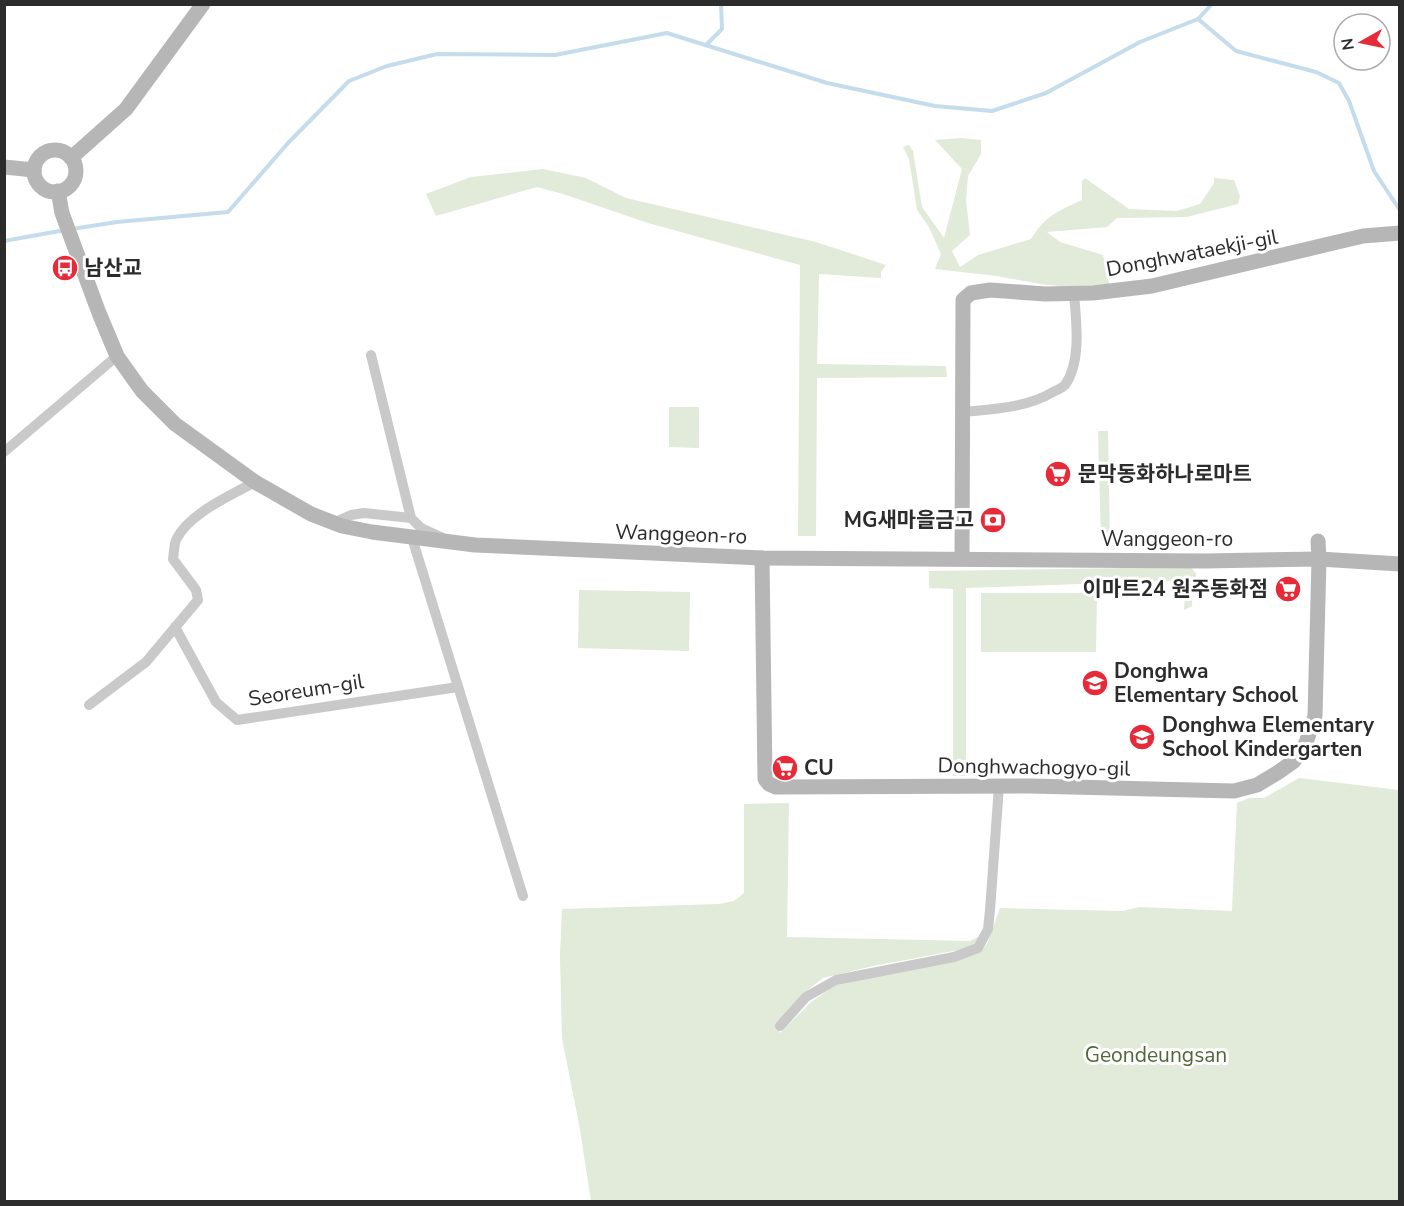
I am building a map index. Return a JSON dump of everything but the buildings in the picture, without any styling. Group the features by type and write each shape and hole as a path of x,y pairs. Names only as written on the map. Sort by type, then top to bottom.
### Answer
{"street":[{"path":"71,158 126,109 203,4"},
{"path":"60,150 71,158 75,176 68,187 58,191 49,191 43,188 35,178 34,170 37,159 47,151 60,150"},
{"path":"4,167 34,170"},
{"name":"Wanggeon-ro","path":"58,191 62,213 82,270 117,356 141,392 175,424 255,482 311,514 333,523 372,532 486,546 762,558 1205,561 1319,559 1400,564"},
{"name":"Donghwataekji-gil","path":"962,558 963,300 971,293 990,290 1093,293 1152,286 1363,236 1400,233"},
{"path":"963,412 1008,408 1040,400 1064,386 1074,363 1077,337 1074,293"},
{"path":"371,355 411,518 421,528 452,543"},
{"path":"4,452 117,356"},
{"path":"90,705 146,662 198,600 196,590 173,559 175,541 186,526 205,510 255,482"},
{"path":"333,523 351,515 364,513 411,518"},
{"path":"412,538 523,896"},
{"name":"Donghwachogyo-gil","path":"762,558 765,779 769,784 776,787 999,786 1234,791 1257,785 1294,761 1306,742 1315,716 1318,541"},
{"name":"Seoreum-gil","path":"175,627 216,702 237,720 458,687"},
{"path":"780,1026 806,997 836,980 954,957 978,948 988,929 999,786"}],"green space":[{"path":"961,138 981,140 981,154 968,176 966,200 970,235 952,251 960,267 978,255 1031,239 1053,215 1082,200 1082,181 1085,178 1129,209 1177,211 1200,204 1214,183 1214,178 1234,180 1240,196 1238,204 1187,217 1117,218 1107,227 1047,232 1060,242 1103,255 1110,287 1077,288 935,269 941,254 929,227 917,210 909,159 903,147 909,145 913,151 922,207 944,238 962,169 935,140"},
{"path":"543,169 586,178 626,198 816,242 886,265 881,272 881,278 819,274 817,364 946,366 947,377 817,378 816,536 798,536 800,265 648,223 537,187 436,216 426,194 471,177"},
{"path":"669,407 699,407 699,448 669,447"},
{"path":"1098,431 1108,431 1110,540 1101,540"},
{"path":"1191,567 1196,574 1197,588 1192,596 1192,606 1184,610 1185,594 1191,580 966,588 966,776 953,776 953,589 929,588 929,571"},
{"path":"579,590 690,592 689,651 578,648"},
{"path":"981,593 1097,593 1096,652 981,652"},
{"name":"Geondeungsan","path":"1299,778 1399,790 1399,1201 591,1201 562,1038 560,956 562,909 719,904 734,901 744,893 744,804 789,803 787,937 970,941 982,935 975,945 959,950 823,978 803,994 776,1026 780,1033 811,1002 834,986 983,949 1000,908 1123,911 1139,907 1232,911 1237,803 1249,798 1264,798"}],"waterway":[{"path":"706,45 722,29 721,4"},
{"path":"72,229 117,222 228,212 288,143 349,81 387,66 437,54 555,55 667,33 827,83 935,106 992,111 1046,93 1140,42 1198,19 1212,4"},
{"path":"1198,19 1236,51 1316,72 1339,83 1349,101 1374,171 1399,209"},
{"path":"4,241 65,230"}],"place":[{"name":"남산교","path":"65,268"},
{"name":"문막동화하나로마트","path":"1058,474"},
{"name":"MG새마을금고","path":"993,520"},
{"name":"이마트24 원주동화점","path":"1288,589"},
{"name":"Donghwa Elementary School","path":"1095,683"},
{"name":"Donghwa Elementary School Kindergarten","path":"1142,737"},
{"name":"CU","path":"785,768"}]}
